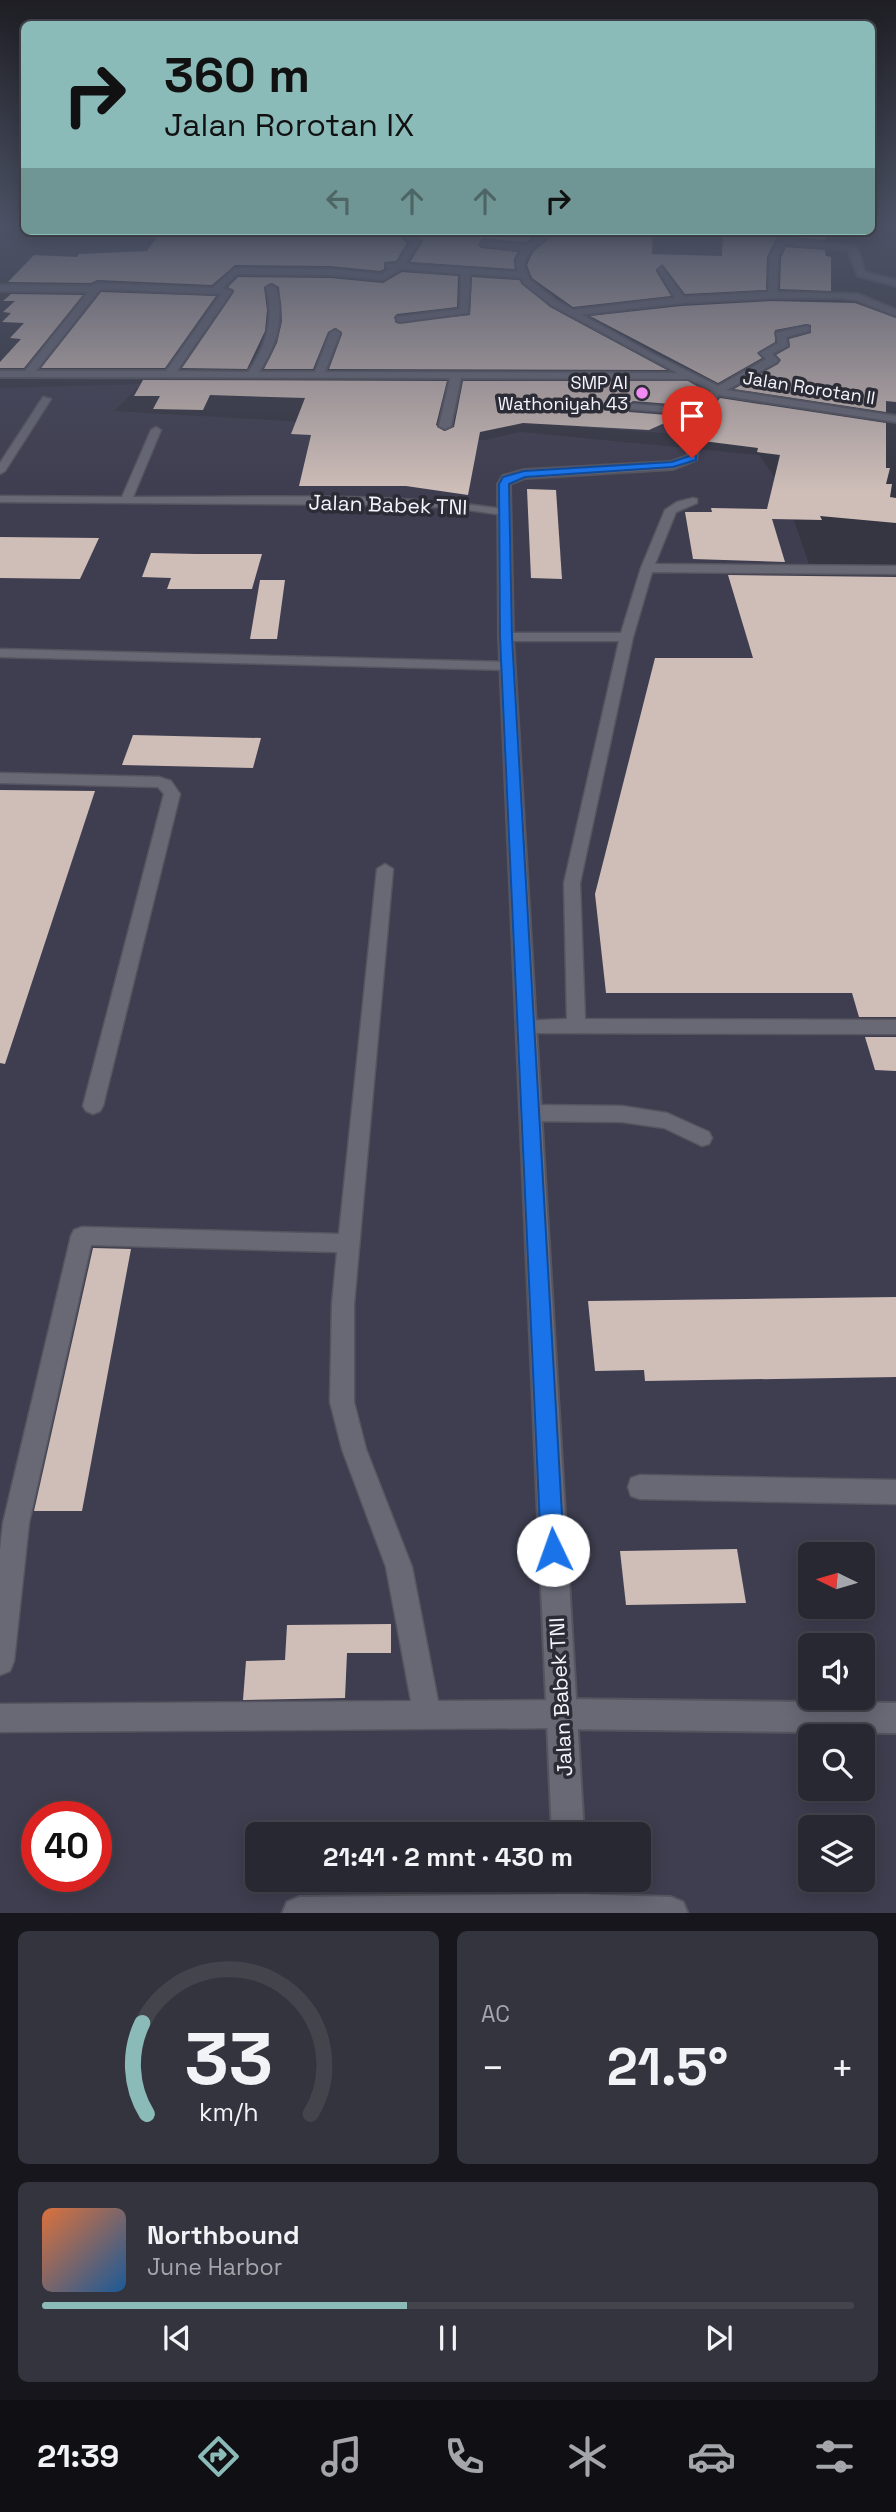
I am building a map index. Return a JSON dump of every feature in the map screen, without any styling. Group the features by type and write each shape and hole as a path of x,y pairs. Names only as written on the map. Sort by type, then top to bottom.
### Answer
{"street":[{"path":"28,374 75,313"},
{"path":"169,375 213,313"},
{"path":"251,375 259,365 272,336 274,313"},
{"path":"400,320 455,313"},
{"name":"Jalan Rorotan II","path":"572,313 717,391 896,419"},
{"path":"503,512 504,484 513,477 689,461 692,458 701,412 717,391 773,360 765,353 784,344 780,335 806,329"},
{"path":"320,375 335,333"},
{"path":"0,374 688,376"},
{"path":"444,426 456,376"},
{"name":"Jalan Babek TNI","path":"503,512 506,637 567,1822"},
{"path":"561,1714 896,1718"},
{"path":"299,1913 398,1913 573,1901 671,1913"}],"lane":[{"path":"0,471 46,399"},
{"path":"634,407 701,412"},
{"path":"125,502 156,430"},
{"path":"387,488 390,502"},
{"name":"Jalan Babek TNI","path":"0,499 390,502 454,505 503,512"},
{"path":"576,1027 572,883 626,637 648,568 671,510 694,501"},
{"path":"648,568 896,570"},
{"path":"506,637 626,637"},
{"path":"0,653 508,666"},
{"path":"0,778 159,782 166,784 172,794 93,1106"},
{"path":"385,869 343,1304 342,1402 354,1449 399,1567 427,1715"},
{"path":"526,1026 896,1027"},
{"path":"530,1113 622,1114 667,1121 702,1138"},
{"path":"0,1661 8,1523 82,1236 348,1243"},
{"path":"640,1487 896,1492"},
{"path":"0,1718 561,1714"}],"shaded area":[{"name":"SMP Al Wathoniyah 43","path":"592,374 695,381 689,435 579,427 591,406"},
{"path":"141,384 114,411 306,422 348,432 484,440 521,432 759,455 784,491 810,567 896,571 896,1913 0,1913 0,388"}],"building":[{"path":"11,313 68,313 24,368 0,368 0,362 21,339 10,338 24,323 2,322"},
{"path":"84,313 204,313 165,368 41,368"},
{"path":"219,313 267,313 265,331 247,369 182,368"},
{"path":"281,313 403,313 394,317 396,323 470,313 562,313 667,370 329,369 342,334 336,328 328,332 313,369 264,369 277,343"},
{"path":"615,313 883,313 896,318 896,402 886,401 886,412 734,389 778,364 781,360 776,355 790,347 789,339 811,333 811,325 775,330 775,342 757,353 762,358 718,383 590,316"},
{"path":"143,380 447,381 436,425 444,431 454,427 463,381 688,381 707,392 696,406 633,401 627,405 629,412 680,416 649,430 523,423 480,432 468,495 406,486 299,486 311,435 291,434 305,398 210,395 203,410 153,409 160,396 134,396"},
{"path":"720,398 886,423 886,468 890,468 886,484 892,484 890,497 896,498 896,523 820,516 822,520 772,519 785,562 693,559 685,512 712,512 711,508 767,509 780,455 757,452 758,448 703,441 712,408"},
{"path":"527,489 556,490 562,579 531,578"},
{"path":"0,537 99,538 80,579 0,578"},
{"path":"151,553 262,554 252,589 167,589 171,578 142,577"},
{"path":"728,575 896,577 896,1017 859,1017 852,993 606,993 595,894 655,658 753,658"},
{"path":"260,580 285,580 277,639 250,639"},
{"path":"133,735 261,738 253,768 122,765"},
{"path":"0,790 95,791 5,1064 0,1063"},
{"path":"865,1037 896,1037 896,1071 875,1070"},
{"path":"93,1248 131,1249 82,1511 34,1511"},
{"path":"896,1297 896,1377 645,1381 644,1370 595,1371 588,1301"},
{"path":"737,1549 746,1603 626,1605 620,1551"},
{"path":"391,1624 391,1653 347,1653 345,1698 243,1700 246,1661 285,1660 287,1625"}],"place":[{"name":"SMP Al Wathoniyah 43","path":"642,393"}],"route":[{"path":"553,1550 506,637 504,484 507,480 524,474 681,464 692,458"}]}
